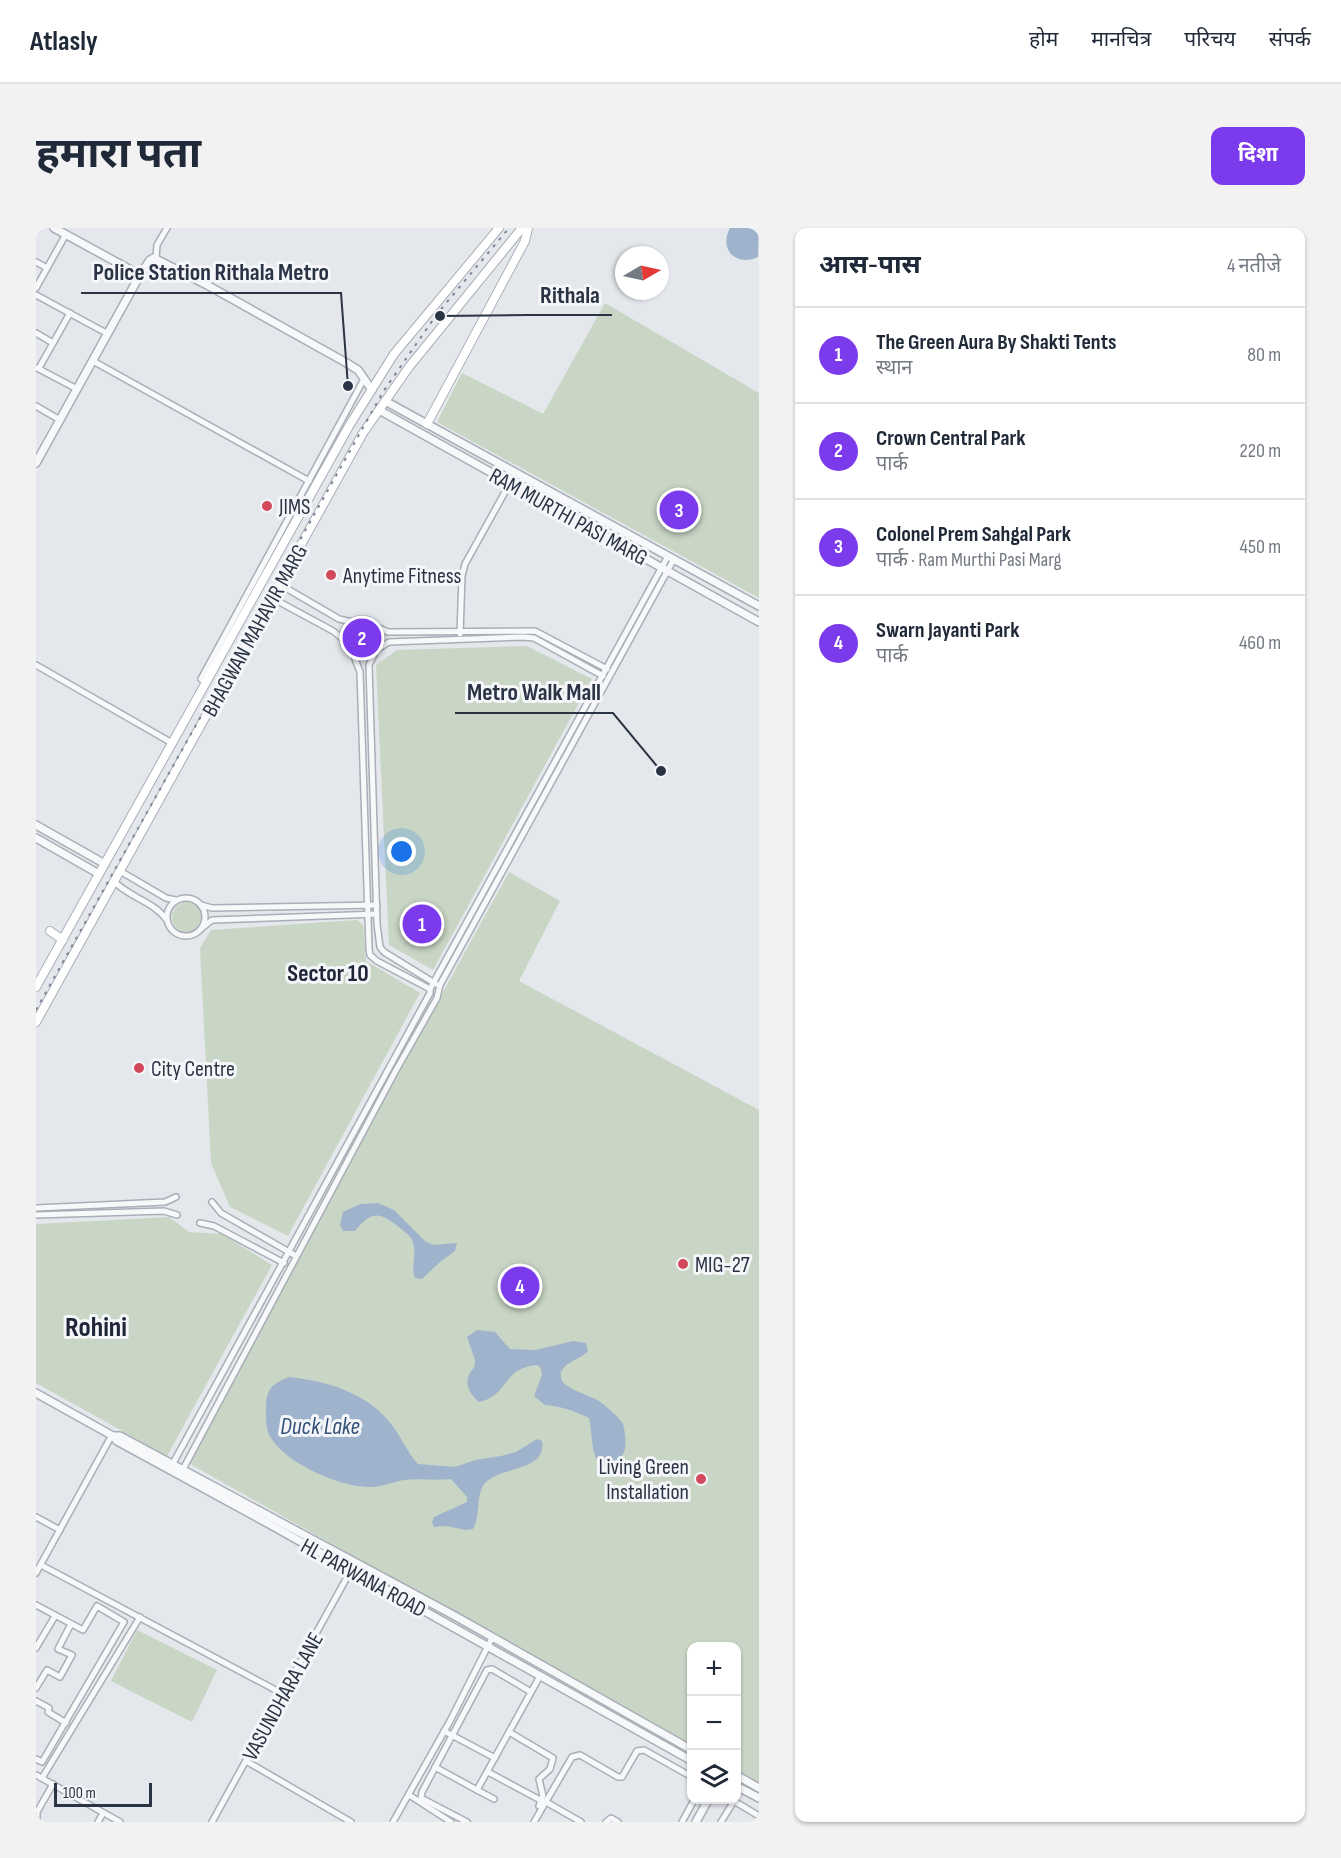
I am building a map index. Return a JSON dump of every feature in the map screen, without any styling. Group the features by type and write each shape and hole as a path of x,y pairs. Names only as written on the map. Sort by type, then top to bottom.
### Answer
{"main road":[{"name":"BHAGWAN MAHAVIR MARG","path":"36,987 316,485 372,390 394,354 499,228"},
{"name":"BHAGWAN MAHAVIR MARG","path":"36,1022 363,433 409,367 522,228"},
{"path":"427,424 525,240 528,228"},
{"path":"216,665 230,672"},
{"path":"50,931 63,940"}],"street":[{"path":"54,228 140,275"},
{"path":"156,258 157,245 167,228"},
{"path":"36,288 66,234"},
{"path":"36,463 39,449 60,420 140,275 150,260 156,258 345,362 358,370 372,390"},
{"path":"36,262 47,268"},
{"path":"36,295 108,334"},
{"path":"70,313 37,368 77,389"},
{"path":"36,333 53,343"},
{"path":"93,361 316,485"},
{"path":"206,683 201,679 364,379"},
{"name":"RAM MURTHI PASI MARG","path":"385,401 759,606"},
{"path":"36,406 60,420"},
{"name":"RAM MURTHI PASI MARG","path":"379,410 759,622"},
{"path":"461,638 462,576 465,564 510,483"},
{"path":"171,1466 424,1004 430,989 671,558"},
{"path":"664,570 440,985 437,998 296,1256 182,1472 455,1616 687,1747"},
{"path":"279,584 339,619 352,622"},
{"path":"272,598 333,631 343,639 346,648 354,656 360,672 370,955 430,989"},
{"path":"343,639 346,628 359,619 368,620 388,632 535,631 607,669"},
{"path":"378,628 381,636 369,665 380,947 384,952 435,983 439,992"},
{"path":"354,656 365,657 389,642 461,638 534,638 603,676"},
{"path":"36,665 172,743"},
{"path":"36,825 105,864"},
{"path":"36,838 99,874"},
{"path":"120,871 166,898 176,900 190,898 201,905 212,908 377,905"},
{"path":"114,881 122,889 160,911 172,930 182,936 193,935 212,920 377,914"},
{"path":"167,920 168,909 176,900"},
{"path":"201,905 205,918 202,928"},
{"path":"36,1208 165,1202 176,1197"},
{"path":"212,1202 221,1213 296,1256"},
{"path":"36,1215 164,1211 177,1215"},
{"path":"200,1223 214,1226 291,1266"},
{"name":"HL PARWANA ROAD","path":"36,1394 113,1435 117,1441 182,1472 488,1648 687,1758"},
{"path":"36,1574 113,1435"},
{"path":"36,1517 60,1530"},
{"path":"41,1565 283,1694"},
{"name":"VASUNDHARA LANE","path":"212,1822 351,1570"},
{"path":"36,1605 83,1630 97,1606 124,1622 42,1762 36,1759"},
{"path":"36,1648 55,1616"},
{"path":"42,1778 140,1617"},
{"path":"36,1688 47,1670 60,1677 72,1655 58,1649 71,1624"},
{"path":"393,1822 492,1638"},
{"path":"467,1822 420,1797 487,1670 492,1669 531,1692"},
{"path":"95,1671 104,1676"},
{"path":"477,1790 540,1676"},
{"path":"36,1701 49,1708 48,1712 66,1723"},
{"path":"444,1731 495,1758"},
{"path":"509,1732 552,1756 553,1765 539,1779 544,1801"},
{"path":"532,1822 572,1757 576,1755 622,1777 637,1751 644,1750 687,1774"},
{"path":"246,1761 351,1822"},
{"path":"435,1767 494,1799"},
{"path":"488,1772 581,1822"},
{"path":"36,1775 120,1822"},
{"path":"741,1778 759,1788"},
{"path":"38,1822 36,1812 52,1784"},
{"path":"741,1789 759,1798"},
{"path":"409,1794 451,1822"},
{"path":"720,1822 734,1801 759,1816"},
{"path":"682,1822 692,1804"},
{"path":"696,1822 706,1804"},
{"path":"98,1822 103,1813"},
{"path":"606,1822 611,1818 618,1822"}],"green space":[{"path":"605,303 759,393 759,598 437,422 462,373 543,414"},
{"path":"362,624 372,628 376,638 372,648 362,652 352,648 348,638 352,628"},
{"path":"527,646 592,679 433,970 389,945 376,665 397,650"},
{"path":"509,872 560,901 519,981 759,1110 759,1785 741,1775 741,1642 687,1642 687,1745 185,1461"},
{"path":"187,902 197,907 202,917 197,927 187,932 177,927 172,917 177,907"},
{"path":"357,920 363,925 366,961 420,993 288,1236 230,1207 211,1163 200,948 211,930"},
{"path":"169,1217 189,1232 222,1234 272,1265 167,1456 36,1383 36,1224"},
{"path":"137,1630 217,1670 192,1722 111,1681"}],"water":[{"path":"730,228 759,228 758,257 743,260 732,254 726,243"},
{"path":"378,1203 394,1210 425,1241 433,1245 457,1243 455,1251 422,1279 415,1278 412,1240 386,1218 371,1217 355,1231 343,1231 340,1225 343,1212 360,1204"},
{"path":"477,1330 495,1332 510,1349 535,1350 573,1341 586,1343 588,1351 566,1365 561,1378 567,1386 599,1401 621,1421 626,1444 620,1458 600,1466 593,1449 589,1418 557,1406 545,1405 534,1396 542,1375 538,1365 518,1371 496,1394 479,1402 469,1390 467,1381 474,1368 475,1360 467,1337"},
{"name":"Duck Lake","path":"289,1377 346,1390 371,1405 392,1425 418,1464 455,1467 475,1460 516,1452 537,1439 542,1441 542,1451 530,1463 485,1483 480,1494 473,1529 434,1527 432,1522 434,1517 467,1502 467,1497 451,1479 410,1479 373,1487 361,1487 317,1473 278,1448 267,1429 267,1398 273,1386"}],"railway":[{"path":"36,1010 383,392 437,314 509,228"}],"place":[{"name":"Rithala","path":"440,316"},
{"name":"Police Station Rithala Metro","path":"348,386"},
{"name":"JIMS","path":"267,506"},
{"name":"Colonel Prem Sahgal Park","path":"679,510"},
{"name":"Anytime Fitness","path":"331,575"},
{"name":"Crown Central Park","path":"362,638"},
{"name":"Metro Walk Mall","path":"661,771"},
{"name":"The Green Aura By Shakti Tents","path":"422,924"},
{"name":"City Centre","path":"139,1068"},
{"name":"MIG-27","path":"683,1264"},
{"name":"Swarn Jayanti Park","path":"520,1286"},
{"name":"Living Green Installation","path":"701,1479"}],"district":[{"name":"Sector 10","path":"328,973"},
{"name":"Rohini","path":"96,1326"}]}
